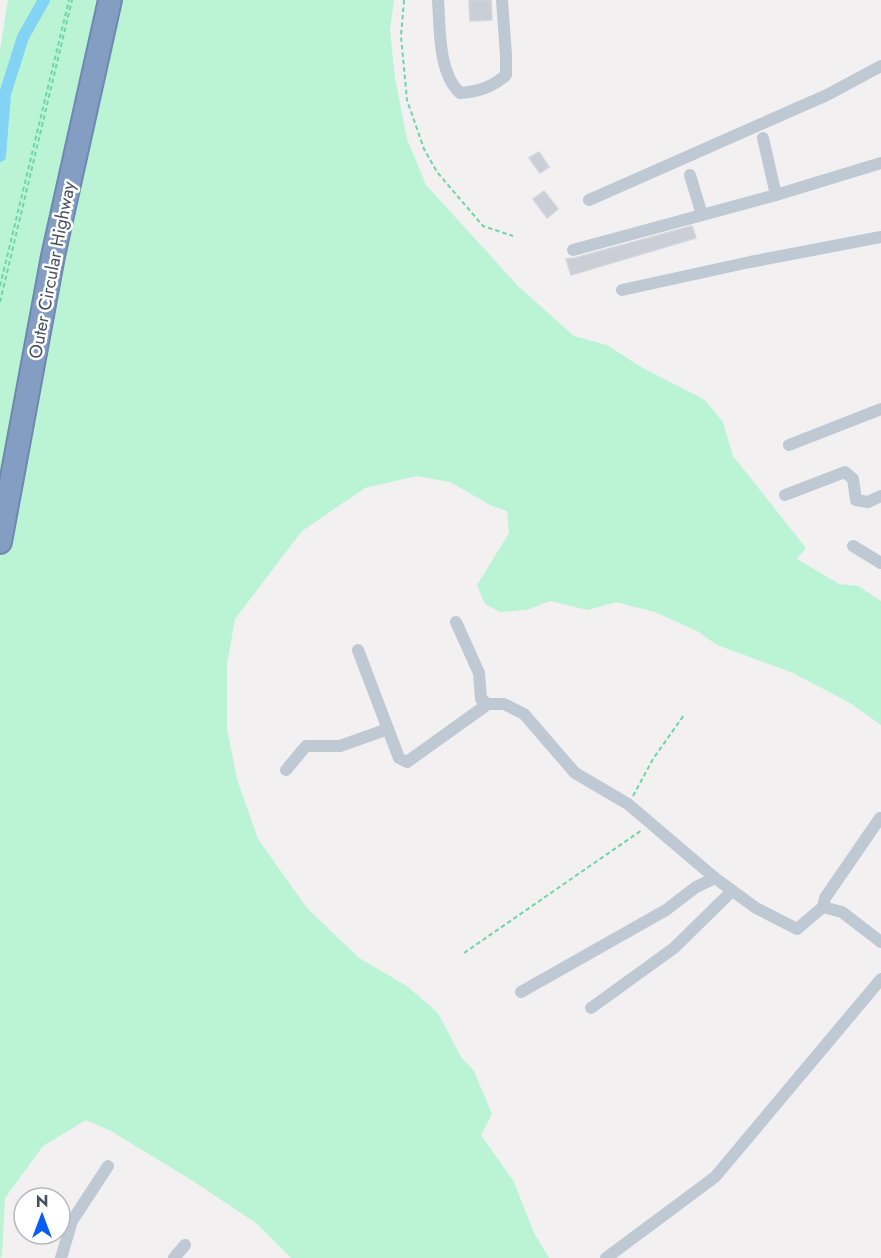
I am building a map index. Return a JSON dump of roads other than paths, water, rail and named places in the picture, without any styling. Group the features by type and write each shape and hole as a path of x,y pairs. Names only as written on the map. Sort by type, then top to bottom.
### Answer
{"highway":[{"name":"Outer Circular Highway","path":"0,458 38,253 66,122 96,0"},
{"name":"Outer Circular Highway","path":"0,542 53,256 110,0"}],"street":[{"path":"438,0 442,48 447,74 453,87 460,93 474,92 493,85 506,75 502,0"},
{"path":"589,200 826,95 881,66"},
{"path":"763,138 777,195"},
{"path":"573,250 777,195 881,163"},
{"path":"690,175 702,215"},
{"path":"622,290 881,237"},
{"path":"789,446 881,409"},
{"path":"785,495 845,472 853,479 856,500 868,502 881,496"},
{"path":"853,546 878,558"},
{"path":"456,622 479,673 481,699 488,704 504,704 524,714 575,773 628,804 715,878 756,908 797,928 823,907 825,898 880,818"},
{"path":"358,650 399,758 407,762 488,704"},
{"path":"286,770 306,746 340,746 388,729"},
{"path":"521,992 666,910 696,887 715,878"},
{"path":"591,1008 674,948 732,891"},
{"path":"823,907 842,912 881,942"},
{"path":"606,1258 715,1177 881,979"},
{"path":"61,1258 72,1221 108,1166"},
{"path":"174,1258 185,1245"}],"waterway":[{"path":"0,156 5,94 23,37 44,0"}]}
